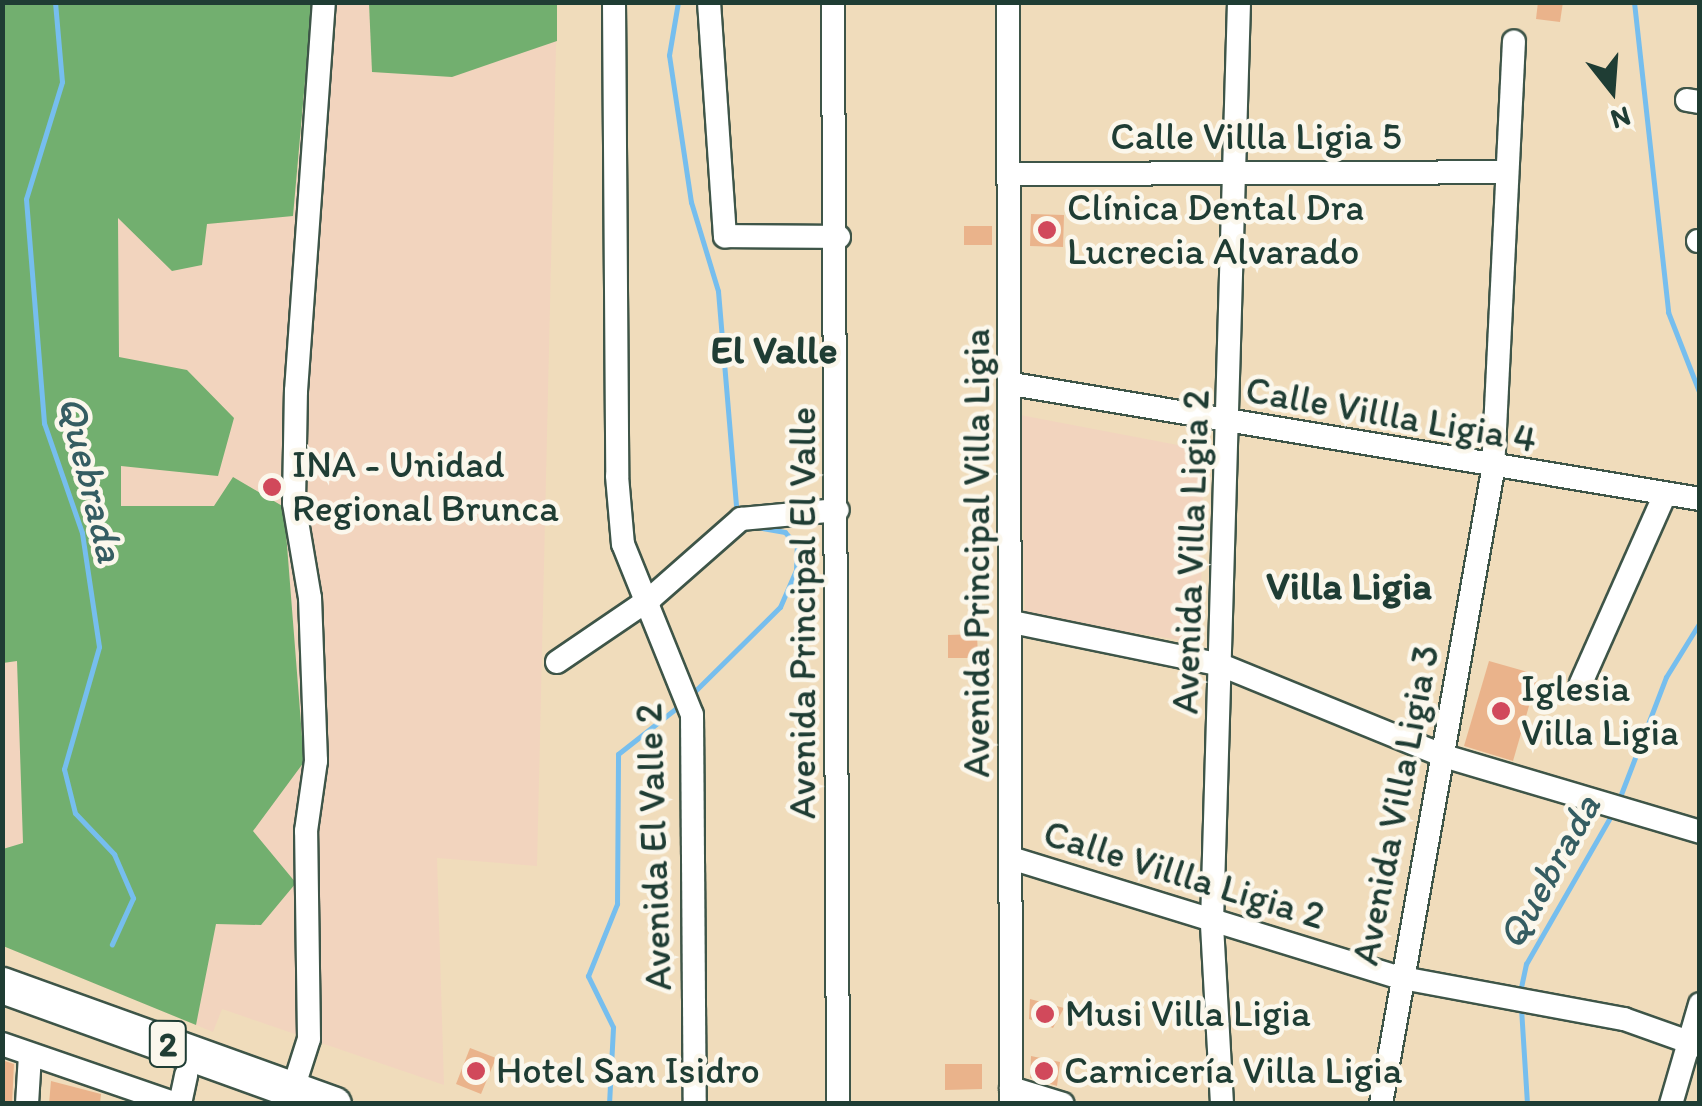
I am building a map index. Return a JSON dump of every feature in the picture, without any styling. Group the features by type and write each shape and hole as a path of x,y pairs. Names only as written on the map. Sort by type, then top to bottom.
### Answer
{"highway":[{"name":"2","path":"2,985 277,1096"},
{"name":"2","path":"2,1004 180,1094 277,1096 333,1104"}],"street":[{"path":"277,1096 308,1039 306,832 316,761 310,598 294,503 296,391 324,2"},
{"name":"Avenida El Valle 2","path":"614,2 616,476 623,544 651,598 688,698 695,1104"},
{"path":"710,2 725,236 839,238"},
{"name":"Avenida Principal El Valle","path":"833,2 839,238 838,1104"},
{"name":"Avenida Principal Villa Ligia","path":"1008,2 1014,859 1011,1096"},
{"name":"Avenida Villa Ligia 2","path":"1222,1104 1212,923 1232,422 1239,2"},
{"name":"Avenida Villa Ligia 3","path":"1381,1104 1397,977 1444,756 1492,470 1501,172 1514,42"},
{"name":"Calle Villla Ligia 5","path":"1010,174 1237,170 1501,172"},
{"name":"Calle Villla Ligia 4","path":"1012,384 1492,470 1700,499"},
{"path":"1581,683 1664,496"},
{"path":"557,662 651,598 741,520 838,510"},
{"path":"1012,622 1222,665 1444,756 1617,804 1700,832"},
{"name":"Calle Villla Ligia 2","path":"1014,859 1397,977 1520,999 1695,1044"},
{"path":"1671,1104 1695,1044 1700,1004"},
{"path":"2,1044 30,1055 180,1094"},
{"path":"28,1104 30,1055"},
{"path":"1011,1096 1063,1104"}],"shaded area":[{"name":"INA - Unidad Regional Brunca","path":"2,3 557,3 537,866 437,858 444,1085 222,1009 213,1032 3,946"},
{"path":"1020,415 1204,450 1200,643 1025,616"}],"green space":[{"path":"3,3 312,3 293,216 207,224 202,265 172,271 118,218 119,357 187,370 234,418 218,476 121,466 121,506 214,506 233,477 284,507 304,762 253,831 296,883 261,925 216,924 196,1025 3,946 3,849 23,843 17,661 3,663"},
{"path":"369,3 557,3 557,41 452,77 372,72"}],"building":[{"path":"1538,2 1563,2 1560,22 1536,19"},
{"name":"Clínica Dental Dra Lucrecia Alvarado","path":"1031,214 1064,215 1063,247 1030,246"},
{"path":"964,226 992,226 992,245 964,245"},
{"path":"977,634 978,658 948,658 948,635"},
{"name":"Iglesia Villa Ligia","path":"1489,661 1538,675 1513,761 1464,746"},
{"name":"Musi Villa Ligia","path":"1030,999 1064,1008 1053,1028 1029,1019"},
{"name":"Hotel San Isidro","path":"470,1048 496,1058 481,1094 456,1084"},
{"name":"Carnicería Villa Ligia","path":"1031,1056 1060,1062 1057,1086 1030,1078"},
{"path":"2,1060 14,1064 12,1104 2,1104"},
{"path":"945,1064 982,1064 982,1089 945,1090"},
{"path":"51,1081 101,1094 100,1104 49,1104"}],"waterway":[{"name":"Quebrada","path":"55,2 62,82 26,199 44,423 82,533 99,647 64,769 75,813 114,854 133,898 112,944"},
{"path":"678,2 669,55 691,202 718,291 736,507"},
{"name":"Quebrada","path":"1634,2 1668,312 1700,394"},
{"path":"691,695 780,607 796,570 797,546 785,532 751,526"},
{"name":"Quebrada","path":"1618,802 1666,677 1700,622"},
{"path":"609,1104 613,1027 588,976 617,904 618,754 679,706"},
{"name":"Quebrada","path":"1520,992 1526,964 1613,812"},
{"name":"Quebrada","path":"1521,1008 1527,1104"}],"place":[{"name":"Clínica Dental Dra Lucrecia Alvarado","path":"1047,230"},
{"name":"INA - Unidad Regional Brunca","path":"272,487"},
{"name":"Iglesia Villa Ligia","path":"1501,711"},
{"name":"Musi Villa Ligia","path":"1045,1014"},
{"name":"Hotel San Isidro","path":"476,1071"},
{"name":"Carnicería Villa Ligia","path":"1044,1071"}],"district":[{"name":"El Valle","path":"774,349"},
{"name":"Villa Ligia","path":"1349,585"}]}
